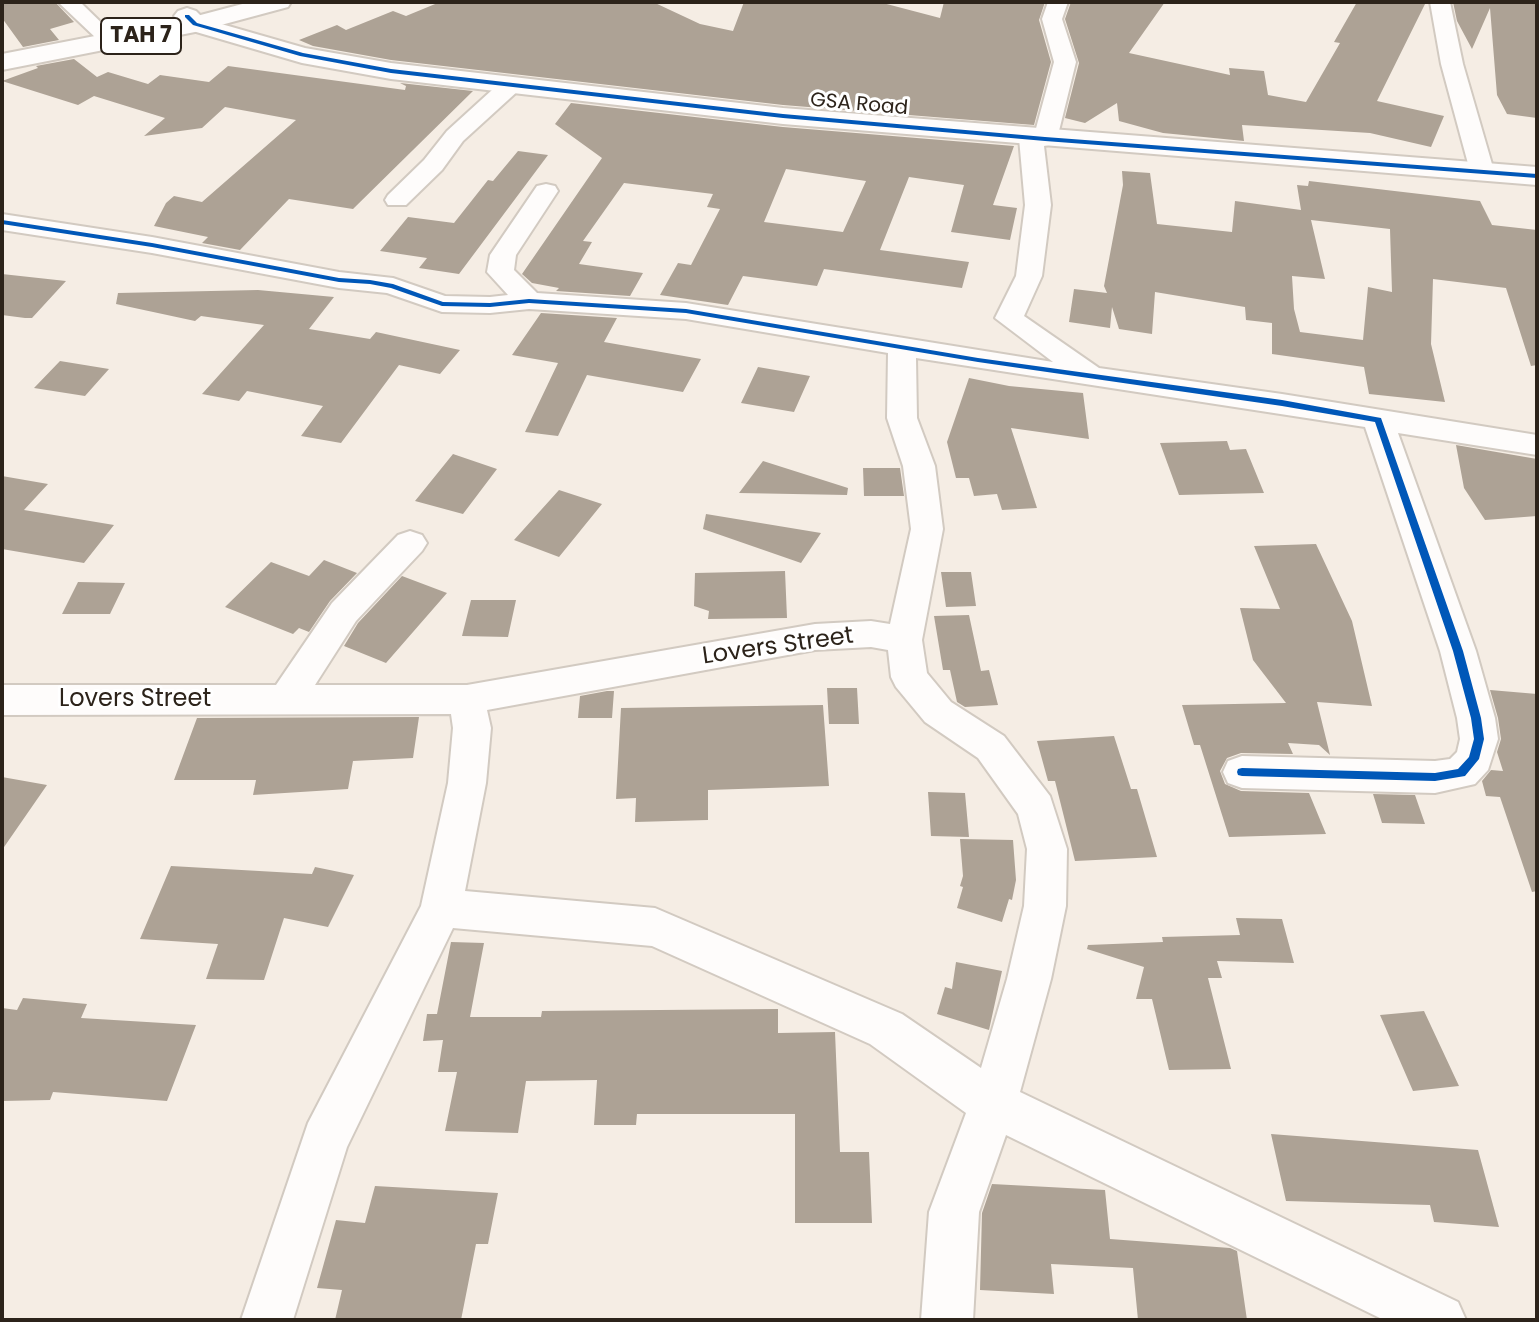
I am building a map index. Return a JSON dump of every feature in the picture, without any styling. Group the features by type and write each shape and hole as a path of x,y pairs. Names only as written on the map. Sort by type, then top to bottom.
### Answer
{"main road":[{"name":"TAH 7","path":"2,55 191,20 243,2"},
{"name":"TAH 7","path":"2,62 279,2"},
{"name":"GSA Road","path":"191,20 302,55 391,71 511,85 783,116 1038,139 1537,176"}],"street":[{"path":"68,2 104,35"},
{"path":"978,360 1009,318 1029,276 1038,205 1038,139 1065,62 1052,19 1058,2"},
{"path":"1440,2 1452,64 1482,171"},
{"path":"397,200 433,165 455,136 511,85"},
{"path":"529,301 500,272 503,255 546,191"},
{"path":"5,229 152,245 339,280 370,282 393,286 442,304 468,306 529,301 686,311 978,360 1537,445"},
{"path":"1009,318 1092,375"},
{"path":"902,346 902,418 919,466 927,529 904,640 909,677 938,712 991,747 1036,808 1047,849 1045,906 1029,979 993,1104 954,1212 947,1320"},
{"path":"1242,772 1435,777 1461,773 1474,759 1479,739 1476,718 1458,651 1378,420"},
{"path":"286,700 344,612 410,543"},
{"name":"Lovers Street","path":"2,700 467,699 815,637 871,634 904,640"},
{"path":"267,1320 325,1140 441,908 467,783 472,728 467,699"},
{"path":"441,908 655,927 886,1029 993,1104 1440,1320"}],"building":[{"path":"2,2 55,2 74,22 50,29 59,40 23,47 2,18"},
{"path":"440,2 653,2 700,24 733,31 744,2 879,2 940,18 944,2 1045,2 1039,20 1051,62 1034,125 783,105 391,60 313,46 299,40 337,25 346,30 393,11 406,16"},
{"path":"1071,2 1165,2 1129,53 1230,75 1229,68 1264,71 1268,95 1306,102 1340,43 1334,42 1357,2 1426,2 1377,101 1444,116 1431,147 1370,133 1242,125 1244,141 1163,133 1119,121 1117,103 1085,123 1065,118 1079,63 1065,19"},
{"path":"1453,2 1537,2 1537,118 1507,114 1497,95 1490,8 1472,49 1457,21"},
{"path":"74,59 97,77 108,72 148,84 160,75 209,82 228,66 405,90 406,86 400,83 473,91 353,209 289,199 240,250 202,243 208,237 154,226 166,203 174,196 202,202 296,120 225,107 202,128 144,136 165,118 94,96 78,105 2,81 38,68 36,66"},
{"path":"571,103 783,127 1014,146 993,205 1017,208 1010,240 951,232 964,185 909,177 880,250 969,262 962,288 824,269 817,286 743,276 728,305 660,295 678,263 691,265 720,209 707,207 713,194 624,183 583,241 592,242 579,264 643,273 630,296 556,291 559,288 532,283 522,274 602,158 555,124","holes":["786,169 866,181 843,232 764,222"]},
{"path":"518,151 548,155 459,274 419,268 427,258 380,251 408,217 454,223 488,180 493,181"},
{"path":"1122,171 1150,173 1157,224 1232,232 1235,201 1301,210 1297,185 1308,186 1309,181 1480,201 1492,225 1537,230 1537,365 1531,366 1506,288 1433,279 1431,344 1445,402 1369,394 1364,367 1272,354 1272,323 1246,320 1245,307 1155,292 1152,334 1119,329 1112,307 1110,328 1069,322 1074,289 1107,293 1104,286 1123,185","holes":["1311,220 1390,229 1392,292 1368,287 1363,340 1300,332 1294,309 1292,276 1325,279"]},
{"path":"2,274 66,281 32,318 25,318 2,315"},
{"path":"258,290 334,297 309,329 370,339 376,332 460,350 440,374 399,365 341,443 301,436 323,406 247,391 239,401 202,394 264,325 201,316 195,321 116,304 118,293"},
{"path":"541,313 617,318 604,342 701,359 683,392 587,375 558,436 525,432 558,363 512,355"},
{"path":"60,361 109,369 85,396 34,388"},
{"path":"758,367 810,376 794,412 741,403"},
{"path":"969,378 1009,386 1083,393 1089,439 1011,428 1037,508 1002,510 997,494 974,496 969,478 956,478 947,442"},
{"path":"1227,441 1230,450 1246,449 1264,493 1179,495 1160,443"},
{"path":"1456,445 1537,459 1537,516 1485,520 1464,488"},
{"path":"453,454 497,469 463,514 415,501"},
{"path":"763,461 848,488 847,495 739,493"},
{"path":"863,468 900,468 904,496 864,496"},
{"path":"2,476 48,484 24,510 114,525 84,563 2,549"},
{"path":"559,490 602,504 559,557 514,540"},
{"path":"706,514 821,533 801,563 703,529"},
{"path":"1316,544 1352,621 1372,706 1317,702 1330,755 1319,745 1288,743 1293,754 1241,753 1227,758 1220,771 1225,784 1241,791 1309,793 1326,834 1229,837 1200,745 1194,745 1182,705 1286,703 1253,660 1240,608 1280,609 1254,546"},
{"path":"324,560 357,573 330,601 309,632 299,628 293,634 225,607 271,562 309,576"},
{"path":"785,571 787,618 708,619 709,611 694,606 695,573"},
{"path":"941,572 971,572 976,606 946,607"},
{"path":"402,576 447,593 386,663 344,646 358,623"},
{"path":"78,582 125,583 110,614 62,614"},
{"path":"471,600 516,600 508,637 462,636"},
{"path":"969,615 981,671 989,670 998,705 965,707 957,702 950,670 943,670 934,616"},
{"path":"827,688 857,688 859,724 829,724"},
{"path":"1490,690 1537,694 1537,891 1532,892 1500,797 1486,796 1482,781 1491,770 1503,771 1497,752 1501,739 1498,718"},
{"path":"614,691 612,718 578,718 580,696"},
{"path":"823,705 829,786 708,790 708,820 635,822 636,798 616,799 621,708"},
{"path":"419,717 413,758 353,761 348,789 253,795 256,780 174,780 197,718"},
{"path":"1114,736 1131,789 1137,789 1157,857 1075,861 1055,781 1048,781 1037,741"},
{"path":"2,777 47,785 2,850"},
{"path":"928,792 965,793 969,837 931,836"},
{"path":"1373,794 1415,795 1425,824 1382,823"},
{"path":"960,839 1013,840 1016,880 1012,900 1009,899 1002,922 957,908 963,887 960,886 963,876"},
{"path":"171,866 312,874 315,867 354,875 328,927 284,918 264,980 206,979 218,944 140,939"},
{"path":"1236,918 1282,919 1294,963 1217,961 1222,978 1208,978 1231,1069 1169,1070 1152,999 1136,999 1144,967 1087,949 1088,945 1163,942 1162,937 1240,935"},
{"path":"451,942 484,943 470,1017 541,1017 542,1011 778,1009 778,1033 835,1032 840,1152 869,1152 872,1223 795,1223 795,1114 637,1114 636,1125 594,1125 597,1080 526,1081 518,1133 445,1131 457,1072 438,1072 443,1040 423,1041 427,1014 437,1014"},
{"path":"956,962 1002,971 989,1030 937,1014 945,987 952,989"},
{"path":"23,998 87,1004 81,1018 196,1025 167,1101 53,1092 50,1100 2,1101 2,1008 17,1010"},
{"path":"1424,1011 1459,1086 1413,1091 1380,1015"},
{"path":"1271,1134 1478,1150 1499,1227 1434,1222 1430,1205 1286,1201"},
{"path":"992,1184 1105,1190 1110,1239 1237,1251 1247,1320 1138,1320 1133,1268 1051,1264 1054,1294 980,1290 982,1213"},
{"path":"375,1186 498,1193 488,1244 476,1244 461,1320 335,1320 342,1290 317,1288 336,1220 365,1223"}],"cycle path":[{"path":"187,16 195,24 302,55 391,71 783,116 1537,176"},
{"path":"2,222 152,245 339,280 393,286 442,304 490,305 529,301 686,311 978,360 1282,403 1378,420 1458,651 1476,718 1479,739 1474,759 1461,773 1435,777 1242,772"}]}
